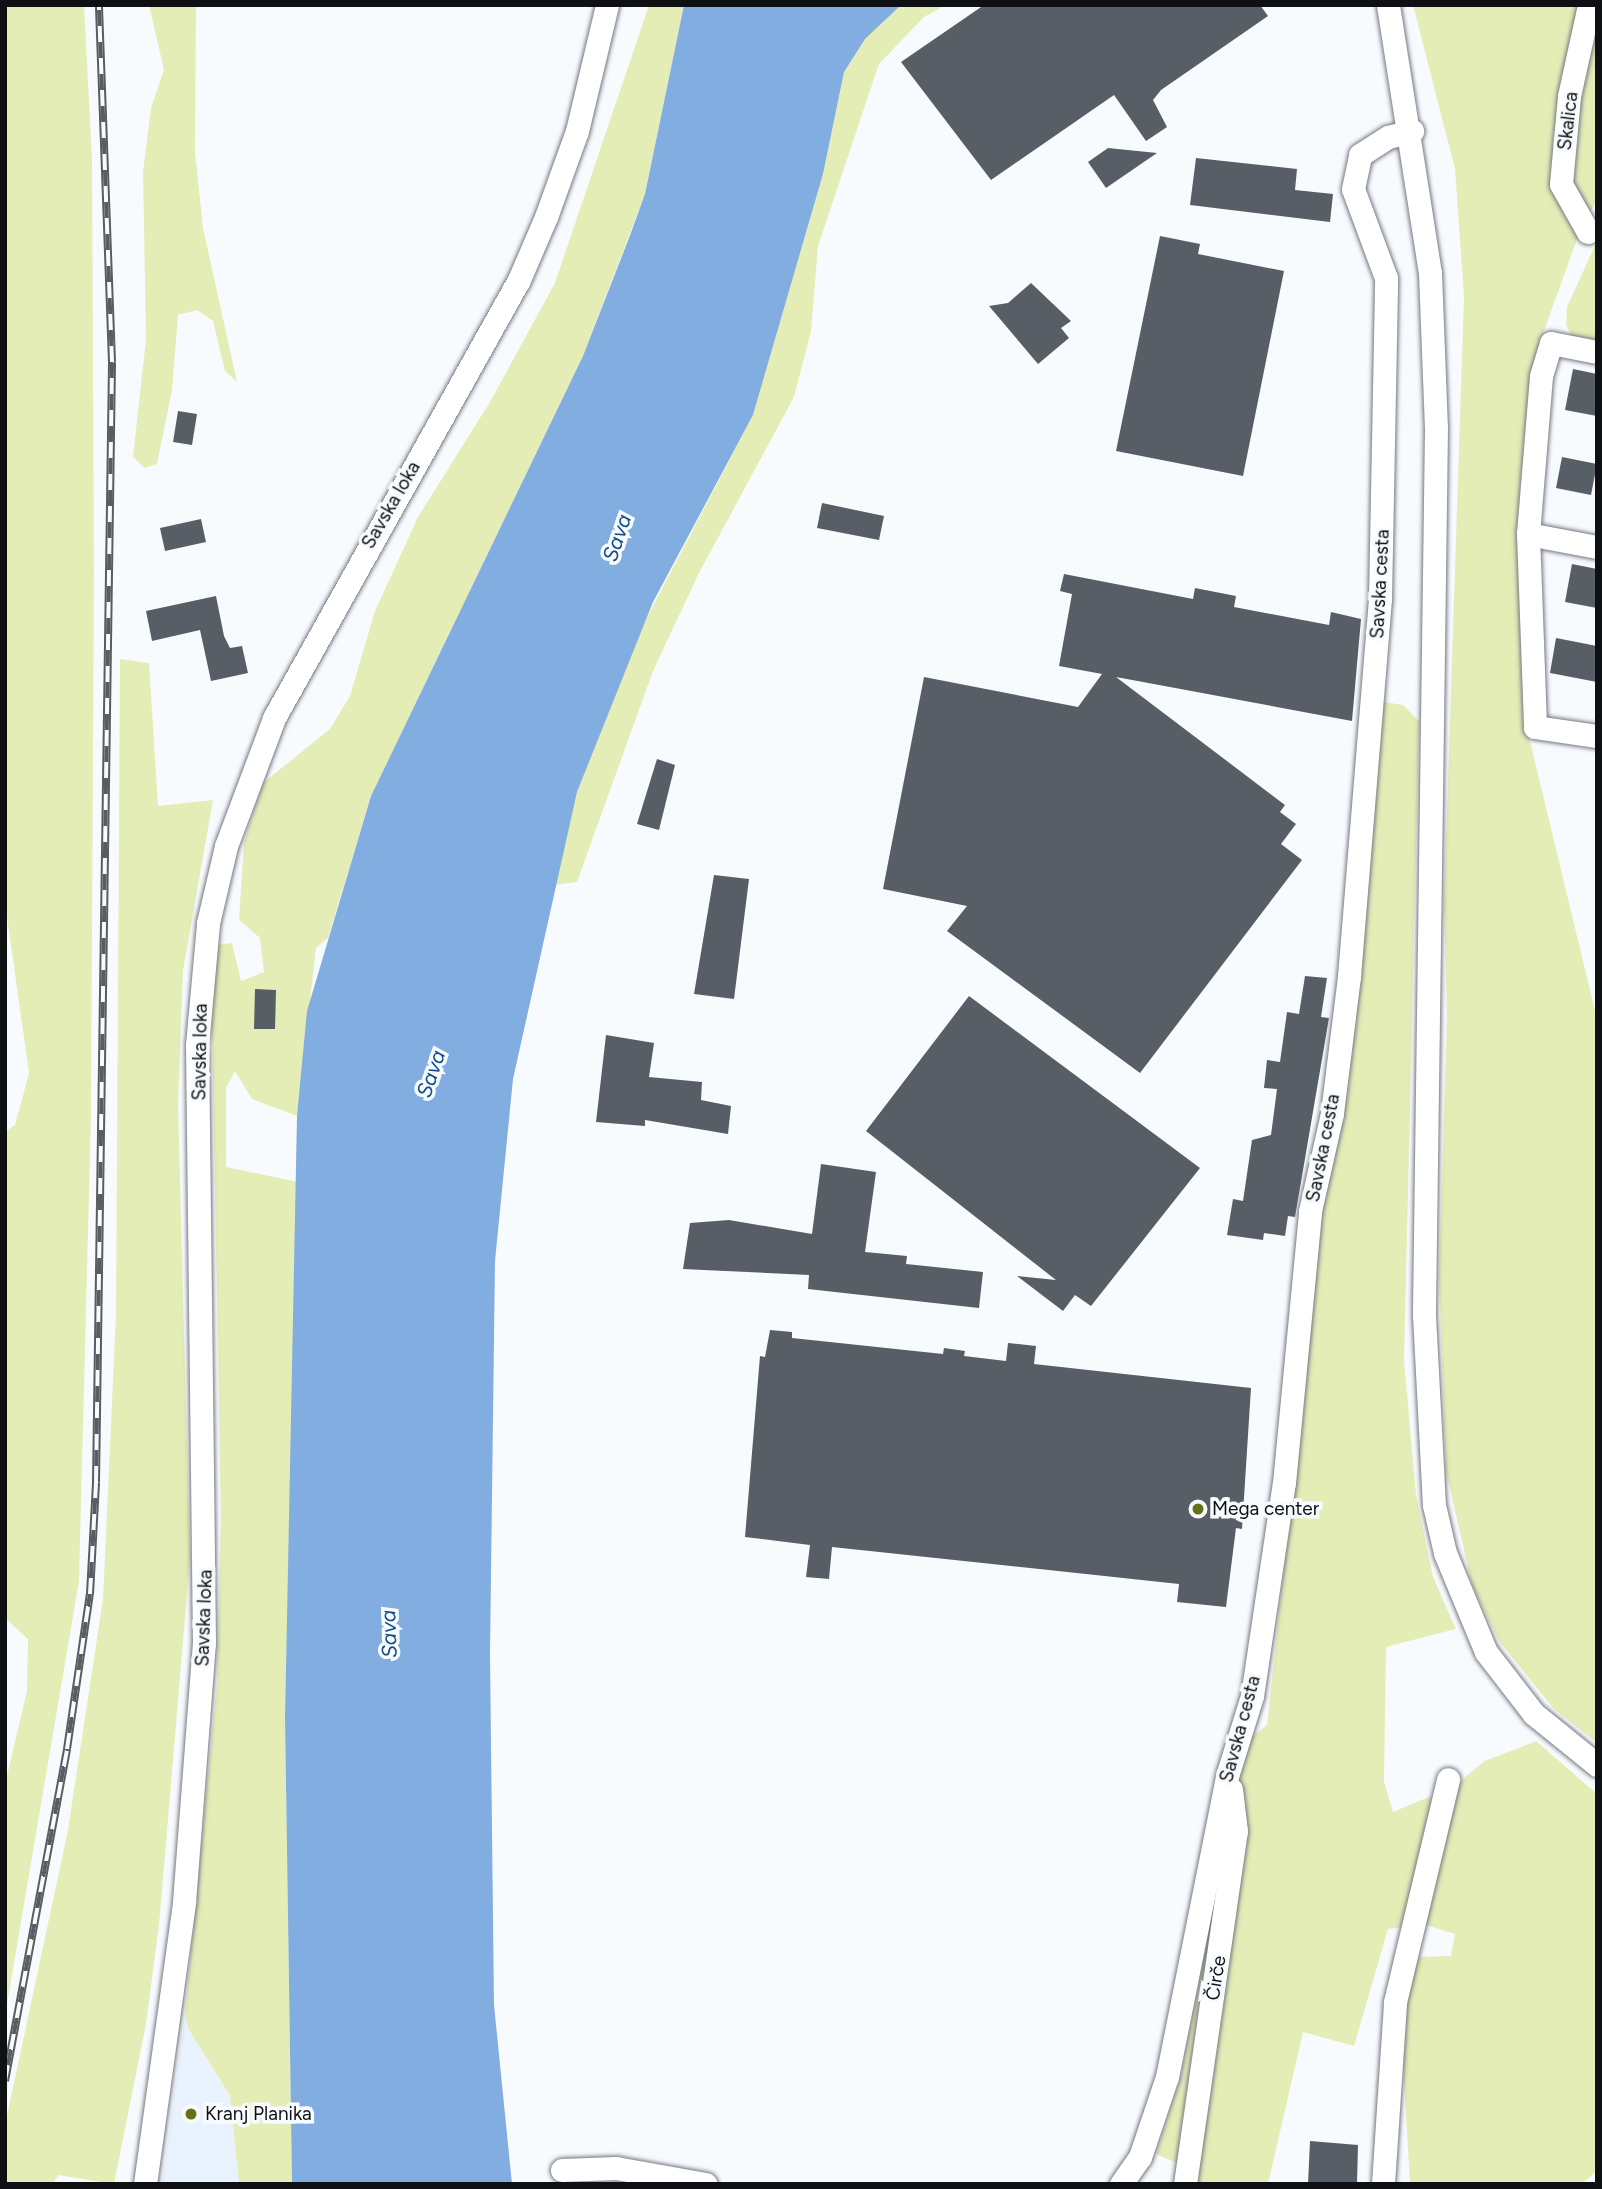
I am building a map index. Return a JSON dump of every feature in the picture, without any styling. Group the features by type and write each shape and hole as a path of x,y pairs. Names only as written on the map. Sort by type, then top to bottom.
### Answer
{"street":[{"name":"Savska loka","path":"145,2184 184,1902 204,1643 197,1045 208,923 226,846 274,718 518,282 577,131 607,5"},
{"path":"1388,5 1412,131 1430,273 1436,428 1424,1315 1434,1505 1445,1553 1486,1652 1534,1714 1597,1765"},
{"name":"Skalica","path":"1588,232 1561,184 1569,96 1589,5"},
{"name":"Savska cesta","path":"1121,2184 1140,2157 1167,2077 1228,1773 1252,1696 1284,1483 1310,1211 1332,1113 1349,976 1380,599 1386,278 1353,189 1360,155 1388,137 1412,131"},
{"path":"1597,352 1551,343 1541,376 1528,534 1535,727 1597,736"},
{"path":"1528,534 1597,547"},
{"name":"Čirče","path":"1185,2184 1236,1830 1228,1773"},
{"path":"1383,2184 1395,2002 1448,1779"},
{"path":"562,2170 616,2168 706,2184"}],"shaded area":[{"path":"185,2013 188,2028 230,2096 239,2184 162,2184"}],"green space":[{"path":"5,5 84,5 92,159 94,574 91,1116 79,1581 5,2016 5,1784 27,1691 28,1639 5,1618 5,1132 15,1125 29,1073 5,903"},
{"path":"149,5 196,5 195,151 203,228 237,382 225,371 213,321 197,310 178,315 172,390 157,464 145,468 133,457 146,339 143,172 151,108 164,70"},
{"path":"649,5 684,5 645,194 583,356 371,796 328,938 316,948 297,1116 252,1099 235,1071 226,1088 226,1167 298,1182 285,1718 292,2184 239,2184 230,2096 188,2028 185,2013 217,1683 221,1518 212,1026 217,945 232,943 241,981 264,972 260,938 239,920 244,842 263,783 330,729 350,696 375,611 418,517 490,402 555,283"},
{"path":"901,5 942,7 924,17 879,64 818,246 811,331 794,397 699,573 653,671 577,882 554,885 577,792 643,625 753,415 823,174 844,72 865,39"},
{"path":"1413,5 1597,5 1597,200 1581,228 1536,353 1520,487 1529,737 1597,1019 1597,1743 1554,1709 1499,1641 1472,1585 1446,1471 1439,1278 1447,1016 1444,902 1464,296 1455,169"},
{"path":"1597,241 1597,345 1573,338 1566,325 1567,307"},
{"path":"120,659 149,663 158,806 213,800 183,971 178,1104 190,1559 159,1925 146,2024 114,2184 58,2175 53,2184 5,2184 5,2125 68,1830 103,1599 116,1314"},
{"path":"1377,701 1403,705 1419,721 1404,1360 1416,1495 1433,1577 1456,1629 1386,1647 1384,1782 1393,1812 1431,1796 1433,1805 1404,1927 1388,1929 1354,2046 1303,2032 1268,2184 1190,2184 1186,2167 1156,2154 1181,2076 1243,1744 1267,1725"},
{"path":"1536,1741 1597,1794 1597,2171 1581,2184 1410,2184 1402,2046 1412,1957 1451,1956 1455,1934 1417,1922 1458,1783 1485,1761"}],"water":[{"name":"Sava","path":"684,5 901,5 865,39 844,72 823,174 753,415 653,602 577,792 513,1079 495,1261 490,1654 494,2005 512,2184 292,2184 285,1718 297,1116 307,1011 371,796 583,356 629,238 645,194"}],"building":[{"path":"984,5 1260,5 1268,16 1161,90 1153,100 1167,127 1146,141 1114,95 991,180 901,62"},
{"path":"1108,148 1157,153 1106,188 1088,162"},
{"path":"1196,158 1297,169 1295,190 1333,194 1330,222 1190,205"},
{"path":"1160,236 1200,244 1198,254 1284,271 1243,476 1116,451"},
{"path":"1031,283 1071,321 1061,328 1069,338 1038,364 989,306 1008,303"},
{"path":"1573,369 1597,374 1597,416 1565,410"},
{"path":"178,411 197,414 192,445 173,442"},
{"path":"1562,457 1597,464 1591,495 1556,488"},
{"path":"822,503 884,516 879,540 817,528"},
{"path":"201,519 206,542 165,551 160,528"},
{"path":"1572,564 1597,569 1597,608 1565,602"},
{"path":"1064,574 1193,599 1195,588 1236,596 1234,607 1329,625 1331,612 1361,619 1352,721 1116,677 1285,805 1280,812 1296,824 1281,844 1302,860 1140,1073 947,931 967,906 883,889 924,677 1078,707 1102,674 1059,666 1072,594 1060,591"},
{"path":"216,596 224,636 230,648 242,646 248,673 211,681 200,630 152,641 146,611"},
{"path":"1556,638 1597,646 1597,682 1550,673"},
{"path":"657,759 675,765 659,830 637,824"},
{"path":"714,875 749,879 734,999 694,994"},
{"path":"1305,976 1327,978 1321,1017 1329,1018 1295,1217 1288,1216 1285,1236 1264,1233 1263,1240 1227,1235 1233,1199 1243,1201 1252,1140 1271,1135 1277,1089 1264,1088 1267,1060 1280,1062 1287,1012 1299,1014"},
{"path":"255,989 276,990 275,1029 254,1029"},
{"path":"969,996 1200,1168 1091,1306 1075,1295 1063,1311 1017,1276 1056,1280 866,1131"},
{"path":"606,1035 654,1043 649,1077 702,1082 701,1100 731,1106 728,1134 645,1120 645,1126 596,1122"},
{"path":"821,1164 876,1172 865,1252 907,1256 906,1264 983,1272 979,1308 808,1289 809,1275 683,1269 690,1223 729,1220 812,1234"},
{"path":"770,1330 792,1332 792,1338 943,1354 944,1348 965,1351 964,1356 1006,1361 1008,1343 1036,1346 1034,1364 1251,1388 1242,1529 1236,1528 1226,1607 1177,1602 1179,1584 832,1547 829,1579 806,1577 810,1545 745,1537 760,1356 765,1357"},
{"path":"1310,2141 1358,2145 1357,2184 1308,2184"}],"railway":[{"path":"5,2081 67,1749 90,1594 96,1482 112,362 99,5"}],"place":[{"name":"Mega center","path":"1198,1509"},
{"name":"Kranj Planika","path":"191,2114"}]}
